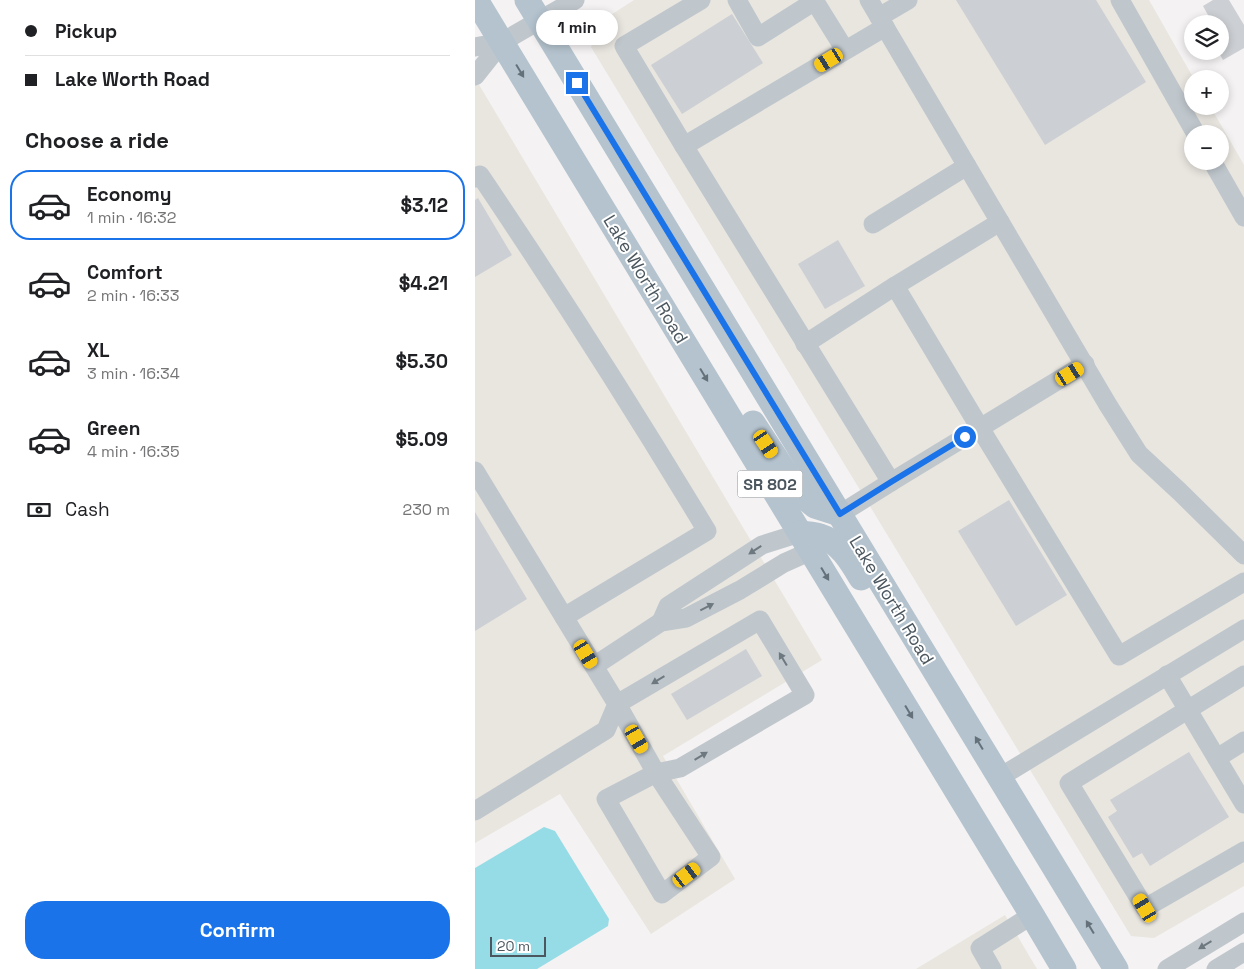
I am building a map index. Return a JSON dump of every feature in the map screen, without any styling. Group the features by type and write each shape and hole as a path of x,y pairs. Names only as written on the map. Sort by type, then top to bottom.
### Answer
{"main road":[{"name":"Lake Worth Road","path":"476,0 1063,969"},
{"name":"Lake Worth Road","path":"533,10 1116,969"},
{"path":"667,314 708,350 766,444 799,493 815,506 840,514"},
{"path":"806,542 818,535 831,540 848,557 919,675 953,700"}],"street":[{"path":"475,76 533,10 575,0"},
{"path":"701,0 624,46 891,482"},
{"path":"737,0 757,37 814,1 845,50"},
{"path":"869,0 1139,454 1244,555"},
{"path":"684,146 845,50 908,0"},
{"path":"1120,0 1192,125"},
{"path":"475,47 503,42"},
{"path":"873,224 967,166"},
{"path":"1217,170 1244,217"},
{"path":"475,178 480,175 546,273 707,531 564,617"},
{"path":"805,344 895,286 1001,222"},
{"path":"895,286 1119,656 1244,582"},
{"path":"840,514 1085,364"},
{"path":"475,471 617,704 656,773 711,856 662,894 605,799 656,773 680,768 805,695 760,620 617,704 606,730 475,811"},
{"path":"594,666 661,622 685,618 740,590 784,562 806,542"},
{"path":"661,622 668,606 763,544 806,542"},
{"path":"1000,777 1244,629"},
{"path":"1167,675 1244,804"},
{"path":"1244,675 1069,783 1145,908 1244,851"},
{"path":"1217,758 1244,741"},
{"path":"992,969 979,948 1032,915"},
{"path":"1167,969 1244,922"},
{"path":"1216,969 1244,952"}],"shaded area":[{"path":"634,0 1149,0 1189,70 1184,70 1184,115 1215,115 1221,125 1184,125 1184,170 1229,170 1229,139 1244,165 1244,886 1154,938 1131,936 591,47 603,20"},
{"path":"475,78 822,660 663,756 735,879 651,934 560,794 475,843"},
{"path":"1005,915 1037,969 916,969"}],"water":[{"path":"544,827 555,831 609,919 608,926 537,969 475,969 475,868"}],"building":[{"path":"956,0 1096,0 1146,82 1045,145"},
{"path":"1213,0 1229,0 1244,25 1244,48 1229,57 1229,15 1208,15 1203,6"},
{"path":"732,14 763,63 682,114 651,65"},
{"path":"478,198 512,255 475,277 475,200"},
{"path":"838,240 865,286 825,309 798,264"},
{"path":"1009,500 1067,595 1016,626 958,531"},
{"path":"475,512 527,599 475,631"},
{"path":"746,649 762,676 687,720 671,694"},
{"path":"1189,752 1229,817 1150,866 1142,853 1133,858 1108,817 1117,811 1110,800"}],"route":[{"path":"577,83 840,514 965,437"}]}
